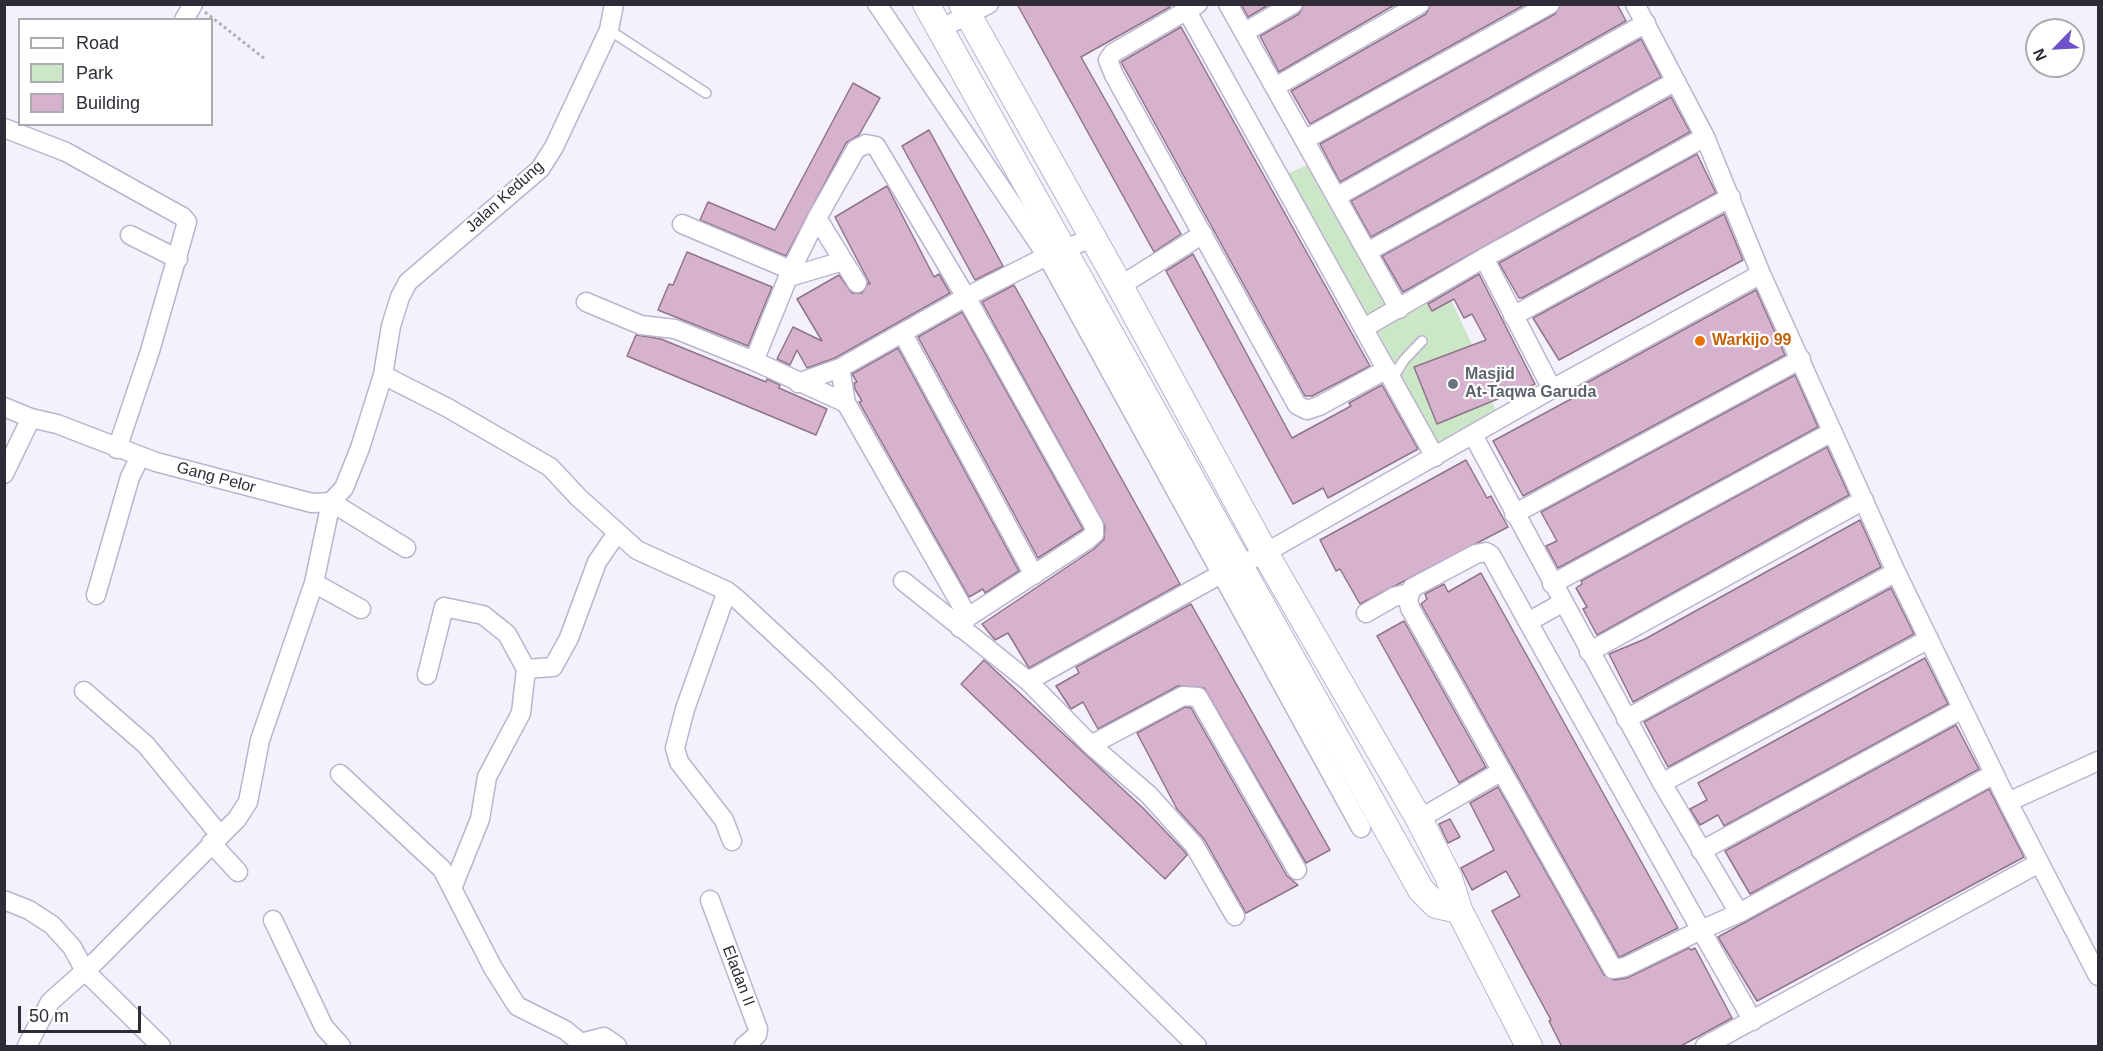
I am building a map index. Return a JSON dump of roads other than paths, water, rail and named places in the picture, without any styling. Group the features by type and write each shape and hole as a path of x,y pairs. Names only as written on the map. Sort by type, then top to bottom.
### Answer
{"street":[{"name":"Jalan Kedung","path":"383,375 391,327 400,297 408,282 540,169 554,147 609,30 614,4"},
{"path":"877,4 1056,253"},
{"path":"926,4 1056,253 1230,570 1361,828"},
{"path":"1228,4 1399,309"},
{"path":"1245,32 1293,4"},
{"path":"1275,87 1420,4"},
{"path":"1304,140 1550,4"},
{"path":"1635,4 1705,137 1761,274 1896,572 1994,774 2098,976"},
{"path":"186,18 199,8"},
{"path":"940,29 973,8 1092,238 1264,553 1419,819 1449,878 1459,910 1529,1047"},
{"path":"1390,374 1319,406 1307,410 1301,409 1292,397 1114,75 1108,60 1122,47 1192,8 1435,457"},
{"path":"1336,197 1646,23"},
{"path":"1367,252 1676,81"},
{"path":"4,128 66,152 183,217 187,229 117,449"},
{"path":"1364,328 1484,258 1705,137"},
{"path":"754,361 790,273 817,218 856,149 866,144 876,146 966,297 1094,526 1094,534 1088,540 964,623"},
{"path":"1514,316 1731,197"},
{"path":"817,218 857,283"},
{"path":"682,224 790,273 843,261"},
{"path":"1120,286 1203,234"},
{"path":"130,235 178,259"},
{"path":"798,383 840,368 966,297 1092,238"},
{"path":"1484,258 1552,389"},
{"path":"1028,681 1264,553 1552,389 1761,274"},
{"path":"586,302 640,325 675,330 754,361 846,403"},
{"path":"903,334 1034,575"},
{"path":"1514,514 1801,359"},
{"path":"840,368 846,403 964,623"},
{"path":"27,1047 50,1002 85,971 237,819 248,802 260,740 314,583 332,502 340,495 351,474 383,375 448,408 550,467 617,533 646,555 727,591 822,678 1197,1047"},
{"name":"Gang Pelor","path":"4,407 31,418 57,424 140,457 312,503 332,502"},
{"path":"4,474 31,418"},
{"path":"1552,584 1832,432"},
{"path":"1473,435 1562,603 1662,783 1739,913"},
{"path":"96,595 130,477 140,457"},
{"path":"1590,652 1864,500"},
{"path":"332,502 406,548"},
{"path":"526,669 553,666 569,638 597,562 617,533"},
{"path":"1753,1021 1701,930 1528,622 1495,560 1486,552 1458,562 1412,588 1409,593 1410,608 1609,966 1615,970 1625,968 1701,930 1739,913 1994,774"},
{"path":"1230,570 1421,891 1436,906 1459,910"},
{"path":"1626,718 1896,572"},
{"path":"903,581 964,623 1028,681 1091,745 1149,795 1194,845 1235,916"},
{"path":"314,583 361,609"},
{"path":"727,591 685,709 675,748 679,762 724,820 732,841"},
{"path":"1366,613 1394,597 1409,593"},
{"path":"1528,622 1562,603"},
{"path":"427,675 444,607 483,615 507,634 526,669 521,713 487,777 480,819 453,886"},
{"path":"1662,783 1929,639"},
{"path":"84,691 146,745 238,872"},
{"path":"1091,745 1184,696 1198,697 1297,870"},
{"path":"1701,851 1962,709"},
{"path":"2008,802 2098,761"},
{"path":"1419,819 1502,771"},
{"path":"340,774 442,869 453,886 493,968 517,1006 565,1030 582,1043 604,1037 617,1047"},
{"path":"1705,1047 2038,862"},
{"path":"4,900 29,910 52,925 72,947 85,971 160,1047"},
{"name":"Eladan II","path":"710,900 758,1029 757,1035 744,1047"},
{"path":"273,920 324,1027 341,1047"}],"lane":[{"path":"609,30 706,93"},
{"path":"1390,374 1422,341"}],"place":[{"name":"Warkijo 99","path":"1700,341"},
{"name":"Masjid At-Taqwa Garuda","path":"1453,384"}]}
